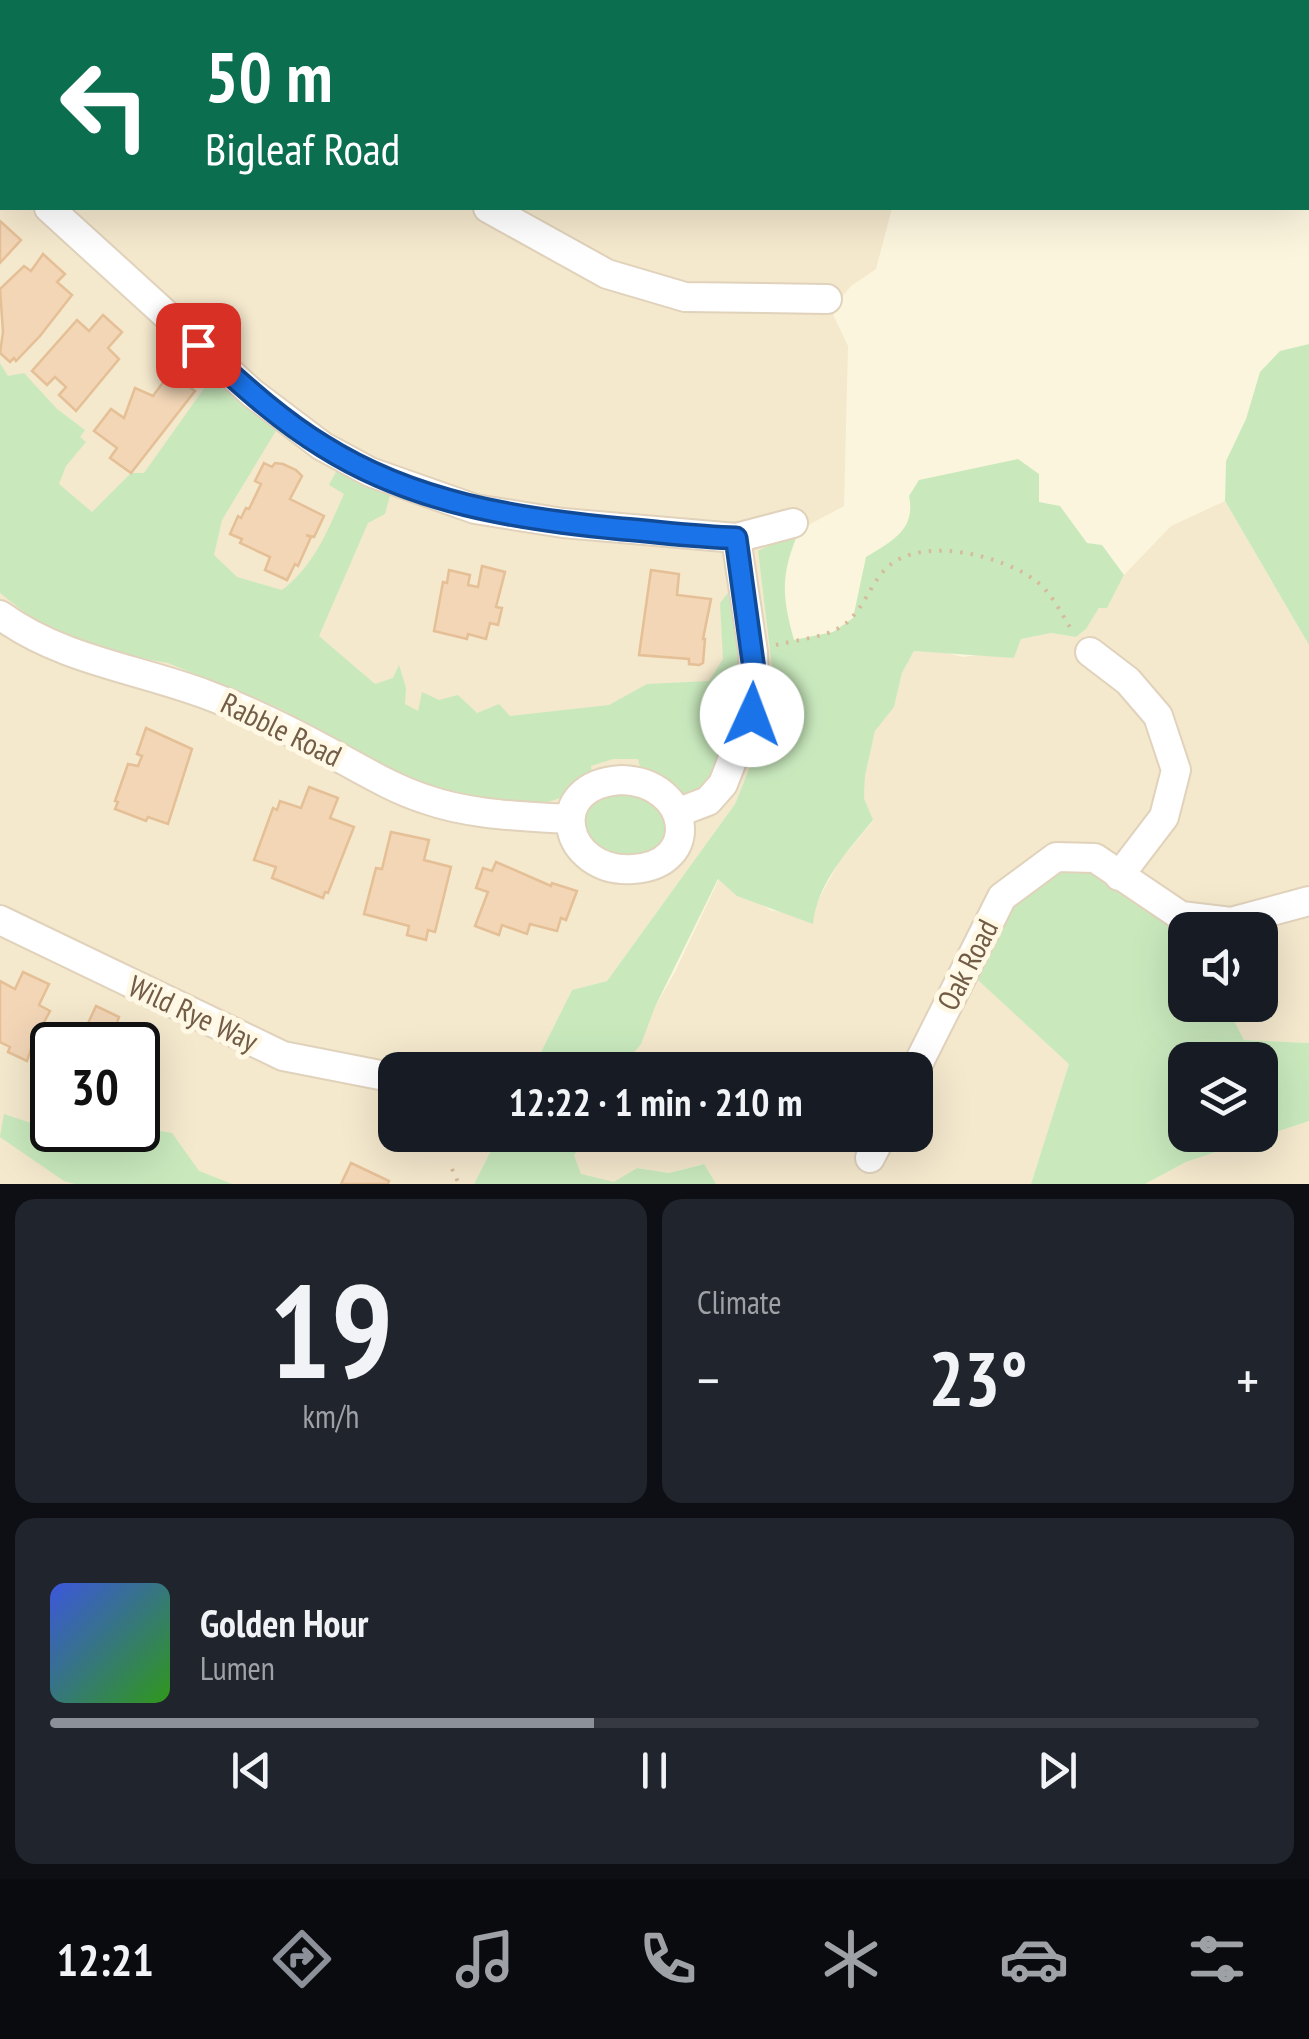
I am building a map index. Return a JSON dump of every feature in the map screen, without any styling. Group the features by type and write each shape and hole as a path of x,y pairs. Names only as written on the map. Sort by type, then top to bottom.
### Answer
{"street":[{"path":"50,210 292,425 352,463 410,488 497,514 580,525 736,538 792,523"},
{"path":"492,210 606,274 685,297 827,299"},
{"path":"679,812 708,801 729,773 755,701 736,538"},
{"name":"Rabble Road","path":"0,616 45,643 81,658 160,679 251,712 426,800 460,809 568,819"},
{"path":"1090,652 1128,681 1158,716 1176,770 1164,817 1119,876"},
{"path":"614,780 652,786 666,796 679,812 680,833 672,850 652,865 615,869 593,860 573,836 568,819 581,797 614,780"},
{"name":"Oak Road","path":"924,1052 1002,897 1056,857 1095,858 1181,916 1231,922 1309,901"},
{"name":"Wild Rye Way","path":"0,920 283,1056 378,1075"}],"path":[{"path":"752,652 833,632 853,618 891,564 921,552 982,556 1014,567 1040,584 1090,652"},
{"path":"452,1169 459,1184"}],"shaded area":[{"path":"0,210 891,210 876,269 851,286 831,310 848,346 844,506 758,552 776,702 735,804 607,981 572,990 541,1052 378,1052 378,1152 490,1152 474,1184 0,1184"},
{"path":"1225,501 1309,645 1309,1043 1244,1040 1235,1022 1278,1022 1278,912 1168,912 1168,933 1069,1064 1031,1184 716,1184 703,1164 669,1173 637,1168 614,1183 581,1175 574,1155 577,1152 933,1152 933,1052 629,1052 675,972 719,879 772,911 788,912 813,923 815,906 839,862 873,821 864,798 875,730 894,707 902,673 914,651 1014,658 1021,639 1051,633 1076,637 1099,608 1107,608 1124,575 1171,526"},
{"path":"1309,1121 1309,1184 1145,1184 1186,1162 1216,1152 1278,1152 1278,1131"}],"green space":[{"path":"1309,344 1309,645 1225,501 1226,461 1246,419 1260,372 1280,351"},
{"path":"0,363 8,376 24,373 57,409 85,430 80,437 86,442 66,466 59,484 92,512 131,473 144,473 215,373 277,429 222,520 214,555 237,577 282,590 303,570 344,494 329,485 339,466 391,492 385,514 368,523 319,636 375,684 393,678 399,665 406,688 405,704 418,711 422,692 439,700 458,695 477,713 499,704 510,716 609,705 647,684 709,681 723,659 720,603 731,589 742,659 741,714 708,787 684,799 658,775 640,767 638,759 613,759 591,766 592,774 560,798 537,806 478,799 417,784 279,708 168,663 107,652 33,619 0,593"},
{"path":"1018,459 1039,474 1039,502 1060,506 1087,543 1102,545 1124,575 1107,608 1099,608 1076,637 1051,633 1021,639 1014,658 914,651 902,673 894,707 875,731 864,798 873,820 827,881 813,924 737,896 718,879 634,1052 541,1052 572,990 607,981 735,804 776,702 758,551 800,529 785,583 794,640 833,632 853,618 866,557 893,540 905,526 909,496 919,480"},
{"path":"612,790 643,791 673,827 662,842 638,858 626,859 603,850 580,825 590,802"},
{"path":"1056,857 1095,858 1168,916 1168,1022 1235,1022 1244,1040 1309,1043 1309,1121 1278,1131 1278,1042 1168,1042 1168,1152 1216,1152 1186,1162 1145,1184 1031,1184 1069,1064 966,969 1002,897"},
{"path":"4,1114 30,1123 30,1152 160,1152 160,1131 172,1133 199,1171 232,1184 75,1184 64,1181 0,1137"},
{"path":"490,1152 577,1152 574,1155 581,1174 614,1182 637,1168 669,1173 704,1164 716,1184 474,1184"}],"building":[{"path":"0,221 21,240 0,263"},
{"path":"43,254 65,274 57,282 72,295 40,336 16,361 14,358 10,362 0,353 0,289 24,266 31,271"},
{"path":"103,315 122,332 108,348 119,359 76,411 59,395 66,387 55,377 47,385 32,371 77,320 89,331"},
{"path":"170,373 195,391 131,473 110,458 117,448 94,431 111,409 124,418 135,388 153,396"},
{"path":"264,463 272,467 275,463 283,464 296,470 302,476 290,499 324,516 314,537 306,535 311,537 287,580 265,570 270,557 230,534 261,484 255,481"},
{"path":"482,566 505,572 496,607 502,608 498,625 490,623 486,639 434,631 449,570 470,575 468,585 478,587"},
{"path":"651,570 679,574 677,595 711,599 703,663 639,655"},
{"path":"146,728 192,749 168,824 148,817 146,821 115,809 128,764 138,766 142,756 137,754"},
{"path":"309,787 338,798 330,818 354,827 323,898 272,878 276,867 254,860 273,808 277,810 280,801 301,808"},
{"path":"391,832 429,840 424,860 451,867 435,932 428,930 426,940 407,935 409,926 364,914 376,868 382,869"},
{"path":"496,862 551,886 552,883 577,891 566,920 561,918 557,931 530,924 527,934 502,925 499,935 475,926 488,892 476,888 483,868 492,871"},
{"path":"23,972 49,984 39,1005 50,1011 44,1022 30,1022 27,1061 8,1052 10,1047 0,1042 0,981 15,989"},
{"path":"96,1006 119,1017 117,1022 89,1022"},
{"path":"351,1163 389,1181 388,1184 341,1184"}],"route":[{"path":"198,345 252,393 322,446 410,488 474,509 531,519 736,538 755,677 752,715"}]}
